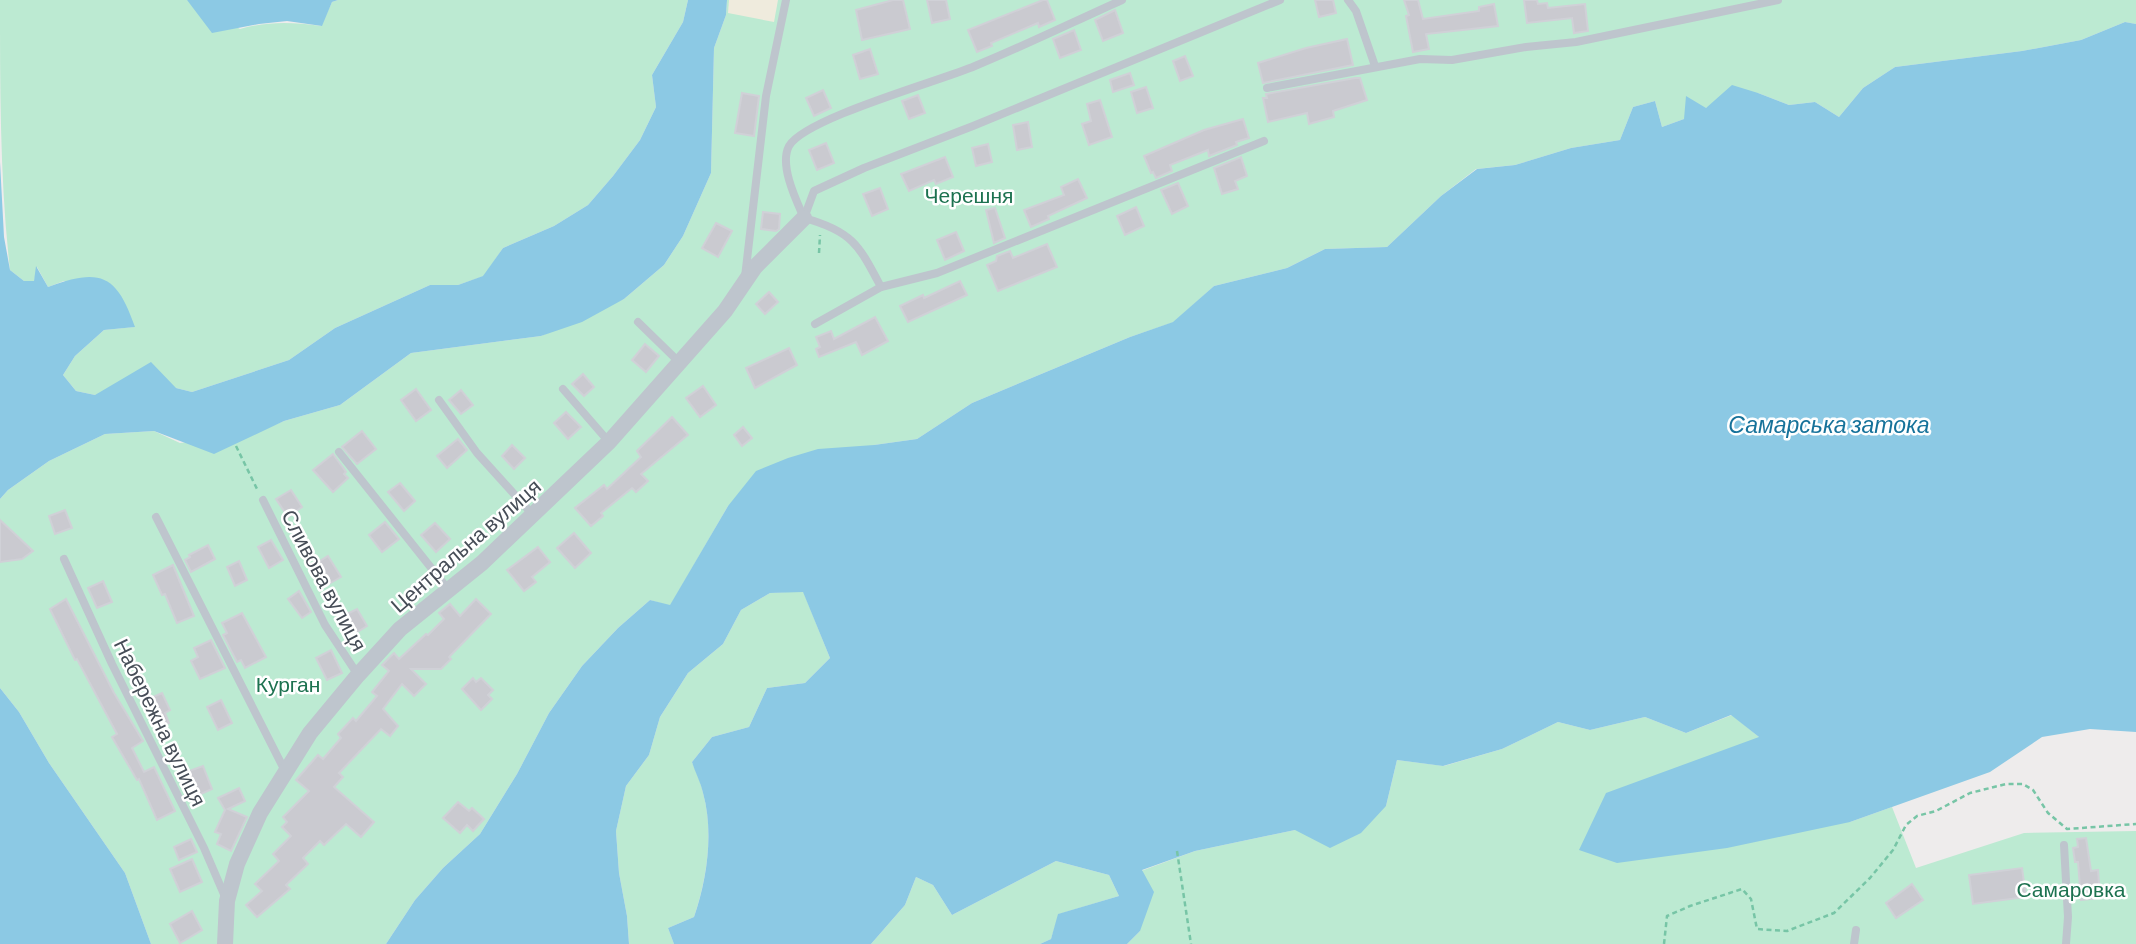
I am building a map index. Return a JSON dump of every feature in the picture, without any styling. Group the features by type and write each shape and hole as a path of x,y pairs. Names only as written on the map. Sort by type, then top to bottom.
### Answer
{"street":[{"name":"Центральна вулиця","path":"225,944 227,901 237,864 260,813 310,733 400,629 482,563 609,442 725,310 755,267 804,218"}],"lane":[{"path":"744,284 766,96 786,0"},
{"path":"804,218 786,167 789,146 802,134 867,103 973,67 1122,0"},
{"path":"804,218 814,191 827,185 1280,0"},
{"path":"1348,0 1356,11 1375,66"},
{"path":"1267,88 1420,59 1452,60 1526,47 1576,42 1778,0"},
{"path":"815,324 881,287 937,273 1264,141"},
{"path":"804,218 846,234 862,250 881,287"},
{"path":"638,322 679,362"},
{"path":"562,389 609,442"},
{"path":"439,400 477,453 534,516"},
{"path":"339,452 448,589"},
{"name":"Сливова вулиця","path":"263,500 325,625 358,675"},
{"path":"156,517 285,771"},
{"name":"Набережна вулиця","path":"64,559 227,901"},
{"path":"2064,845 2068,917 2066,944"},
{"path":"1854,944 1856,930"}],"path":[{"path":"819,253 823,223"},
{"path":"236,446 263,500"},
{"path":"1664,944 1667,916 1689,906 1742,890 1751,899 1758,929 1787,931 1834,914 1893,850 1906,825 1917,816 1936,811 1970,793 2006,784 2023,784 2034,790 2048,813 2067,829 2136,824"},
{"path":"1177,851 1191,944"}],"green space":[{"path":"0,0 187,0 240,29 280,23 321,26 332,2 338,0 688,0 683,22 652,75 656,107 640,140 588,205 554,226 503,248 484,276 458,285 430,285 335,328 289,360 192,392 176,388 95,395 76,391 63,375 75,356 104,330 134,327 64,281 48,287 37,267 34,282 24,281 10,270 2,170"},
{"path":"727,0 2136,0 2136,24 2125,22 2081,40 2022,51 1895,67 1863,88 1839,117 1815,102 1789,105 1758,93 1706,108 1662,127 1655,101 1633,107 1620,140 1571,148 1515,165 1476,169 1441,196 1387,247 1325,249 1287,268 1214,286 1174,322 1130,337 972,403 917,439 874,445 728,506 670,606 650,600 618,628 582,666 549,713 517,774 480,834 443,868 415,900 386,944 151,944 125,873 49,763 19,712 0,688 0,499 8,490 49,461 105,434 154,431 180,443 253,434 284,421 340,405 411,353 541,336 624,299 664,265 683,236 711,173 714,48 726,15"},
{"path":"803,591 830,658 805,683 767,688 749,727 712,737 692,762 701,785 708,823 708,855 694,917 668,928 674,944 629,944 616,831 626,786 649,755 660,717 688,673 723,644 741,610 770,593"},
{"name":"Самаровка","path":"1732,715 1850,822 1892,807 1916,868 2024,833 2136,831 2136,944 1127,944 1140,931 1141,871 1195,851 1295,830 1386,806 1397,760 1444,766 1502,749 1558,722 1590,730 1645,717 1686,733"},
{"path":"1056,861 1109,875 1119,896 1059,914 1051,939 1040,944 871,944 905,905 916,877 933,885 952,915"}],"sand":[{"path":"729,0 778,0 774,22 728,13"}],"water":[{"path":"187,0 338,0 332,2 322,26 287,21 212,33"},
{"path":"688,0 727,0 726,15 714,48 711,173 683,236 664,265 624,299 582,322 541,336 411,353 340,405 284,421 214,454 154,431 105,434 49,461 8,490 0,499 0,162 4,237 10,270 24,281 34,281 36,266 48,287 81,278 105,280 114,286 121,296 135,327 104,330 75,356 63,375 76,391 95,395 151,362 176,388 192,392 289,360 335,328 430,285 458,285 483,276 503,248 554,226 588,205 640,140 656,107 652,75 683,22"},
{"name":"Самарська затока","path":"2125,22 2136,24 2136,732 2090,729 2042,737 1990,772 1850,822 1727,848 1617,863 1579,850 1606,793 1759,737 1731,715 1686,733 1645,717 1590,730 1558,722 1502,749 1443,766 1397,760 1386,806 1361,833 1330,848 1295,830 1195,851 1142,870 1154,892 1140,931 1127,944 1040,944 1051,939 1058,914 1119,896 1109,875 1056,861 952,915 933,885 916,877 905,905 871,944 674,944 668,928 694,917 708,856 706,808 692,762 712,737 749,727 767,688 805,683 830,658 803,592 770,593 741,610 723,644 688,673 660,717 649,755 626,786 616,831 629,944 386,944 415,900 443,868 480,834 517,774 549,713 582,666 618,628 650,600 670,605 728,506 756,471 818,449 917,439 972,403 1130,337 1173,322 1214,286 1287,268 1325,249 1387,247 1441,196 1477,169 1515,165 1571,148 1620,140 1633,107 1655,101 1662,127 1684,119 1686,96 1706,108 1732,85 1789,105 1815,102 1839,117 1863,88 1895,67 2022,51 2081,40"},
{"path":"0,688 19,712 49,763 125,873 151,944 0,944"}],"building":[{"path":"903,0 910,29 862,40 856,10"},
{"path":"927,0 946,0 950,19 932,23"},
{"path":"1047,0 1055,20 1039,27 1038,23 991,43 992,46 977,52 968,30"},
{"path":"1315,0 1333,0 1336,13 1319,17"},
{"path":"1404,0 1418,0 1423,19 1479,11 1479,7 1494,4 1498,26 1426,34 1429,49 1413,52 1406,16 1409,15"},
{"path":"1524,0 1537,0 1538,4 1547,3 1548,8 1585,4 1588,31 1574,33 1572,18 1527,23"},
{"path":"1115,10 1123,33 1103,41 1095,20"},
{"path":"1074,30 1081,50 1060,58 1053,39"},
{"path":"1347,39 1353,65 1263,83 1258,63"},
{"path":"870,49 878,74 860,79 853,55"},
{"path":"1185,56 1193,76 1180,81 1173,61"},
{"path":"1130,73 1134,85 1113,92 1110,80"},
{"path":"1360,78 1367,100 1333,111 1334,117 1309,124 1307,113 1268,122 1263,98 1267,98 1266,94"},
{"path":"1146,87 1153,108 1137,113 1131,92"},
{"path":"823,90 831,108 814,116 806,98"},
{"path":"742,93 759,96 754,136 735,133"},
{"path":"918,95 925,113 909,119 902,101"},
{"path":"1100,100 1112,137 1089,145 1082,124 1091,121 1087,104"},
{"path":"1243,119 1249,138 1209,156 1208,150 1170,165 1172,171 1156,178 1153,172 1151,173 1144,156 1204,130"},
{"path":"1028,122 1032,147 1017,150 1013,125"},
{"path":"826,143 834,163 817,170 809,150"},
{"path":"988,144 992,162 976,166 972,148"},
{"path":"945,157 953,177 936,184 934,180 909,191 901,174"},
{"path":"1241,157 1247,176 1235,181 1238,189 1222,194 1214,168"},
{"path":"1078,179 1087,198 1031,227 1024,210 1064,195 1061,187"},
{"path":"1178,183 1188,206 1172,214 1161,190"},
{"path":"880,188 888,209 872,216 863,194"},
{"path":"1136,207 1144,226 1125,235 1117,216"},
{"path":"995,208 1005,238 994,243 986,210"},
{"path":"763,212 780,214 779,229 761,229"},
{"path":"716,223 732,231 718,257 702,248"},
{"path":"956,232 964,251 945,260 937,240"},
{"path":"1047,244 1057,267 998,291 987,265 996,261 997,256 1010,251 1013,258"},
{"path":"960,281 967,295 908,322 900,306"},
{"path":"769,292 778,302 765,314 756,304"},
{"path":"875,317 888,341 862,355 856,342 819,357 816,349 820,347 816,337 831,331 834,339"},
{"path":"645,344 659,356 646,372 632,360"},
{"path":"789,348 797,365 755,388 746,368"},
{"path":"583,374 594,387 584,396 572,384"},
{"path":"703,386 716,405 700,417 686,398"},
{"path":"416,389 431,410 416,421 401,400"},
{"path":"461,390 473,405 461,414 449,400"},
{"path":"566,412 581,427 568,439 554,423"},
{"path":"672,417 688,435 641,474 648,481 636,492 632,488 601,513 603,516 591,526 575,508 604,485 607,489 641,457 637,451"},
{"path":"743,427 752,438 742,446 734,435"},
{"path":"362,431 376,449 357,464 342,447"},
{"path":"458,439 467,450 447,468 437,456"},
{"path":"512,445 525,458 514,469 502,456"},
{"path":"333,454 348,478 333,492 313,470"},
{"path":"400,483 415,501 404,511 388,492"},
{"path":"291,490 302,507 288,517 276,499"},
{"path":"65,510 72,528 55,534 49,516"},
{"path":"0,520 33,551 22,559 0,562"},
{"path":"385,522 399,539 382,552 369,535"},
{"path":"435,523 450,539 436,552 421,535"},
{"path":"574,533 591,553 575,568 557,548"},
{"path":"271,540 283,560 269,568 258,547"},
{"path":"208,545 215,559 191,572 185,560"},
{"path":"538,547 550,562 532,577 536,582 524,591 507,570"},
{"path":"328,556 341,577 325,586 312,566"},
{"path":"239,561 247,580 235,586 227,567"},
{"path":"173,565 194,616 177,623 165,594 162,595 153,575"},
{"path":"103,581 112,602 97,608 88,588"},
{"path":"299,591 311,612 302,618 288,599"},
{"path":"66,599 114,693 143,741 132,748 144,772 154,767 175,811 157,820 139,779 137,780 112,737 117,734 50,609"},
{"path":"476,599 491,614 449,657 451,659 441,669 411,669 426,684 414,696 402,684 383,709 398,726 390,736 381,729 339,773 343,777 334,787 374,822 361,837 346,824 324,845 320,841 303,858 308,864 286,885 290,889 257,917 246,905 262,891 255,884 279,861 273,854 291,836 282,827 287,822 283,817 309,791 296,780 318,755 323,759 341,738 338,734 353,718 356,721 377,696 372,692 389,671 382,665 394,653 399,659 428,635 444,619 439,613 450,604 460,616"},
{"path":"357,609 367,626 354,634 343,616"},
{"path":"242,613 266,657 245,668 241,660 237,662 223,635 227,633 222,623"},
{"path":"211,640 225,668 200,679 191,661 198,657 194,648"},
{"path":"331,650 342,673 327,680 316,658"},
{"path":"473,678 476,682 481,678 493,690 488,695 492,699 481,710 462,689"},
{"path":"162,693 170,710 165,713 169,723 157,728 146,700"},
{"path":"221,700 232,723 218,730 207,707"},
{"path":"203,766 212,789 199,795 189,771"},
{"path":"239,788 245,801 228,809 247,817 231,851 217,844 221,834 215,832 225,810 218,798"},
{"path":"458,802 469,811 472,808 484,819 473,831 467,825 460,833 443,818"},
{"path":"2086,838 2091,871 2098,870 2100,898 2081,900 2078,862 2075,862 2073,848 2078,847 2077,839"},
{"path":"191,839 197,852 179,860 174,847"},
{"path":"192,859 202,882 180,892 170,869"},
{"path":"2022,868 2026,897 1973,904 1969,875"},
{"path":"1912,884 1923,900 1896,918 1886,903"},
{"path":"192,911 202,930 180,943 170,924"}],"park label":[{"name":"Черешня","path":"969,194"},
{"name":"Курган","path":"288,683"}]}
